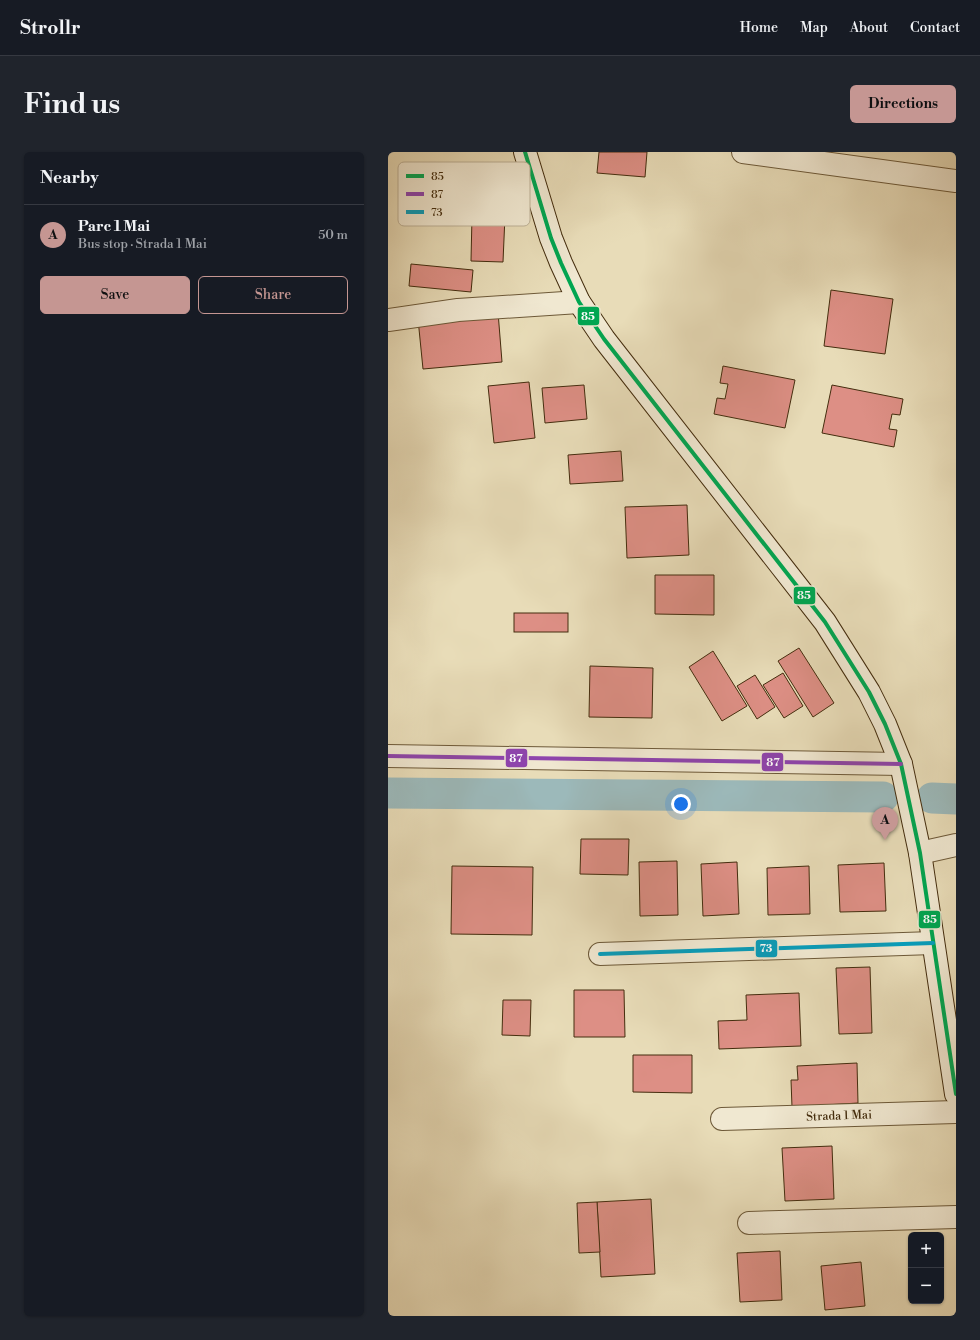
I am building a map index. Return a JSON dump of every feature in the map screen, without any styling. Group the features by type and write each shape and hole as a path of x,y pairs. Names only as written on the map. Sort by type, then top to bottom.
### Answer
{"street":[{"path":"525,152 528,162"},
{"path":"743,152 956,181"},
{"path":"530,169 551,238 579,302 604,339 825,622 869,692 885,724 901,764 920,853 956,1094"},
{"path":"388,320 458,310 579,302"},
{"path":"388,756 901,764"},
{"path":"920,853 956,845"},
{"path":"600,954 933,943"},
{"name":"Strada 1 Mai","path":"722,1119 956,1112"},
{"path":"750,1223 956,1217"}],"building":[{"path":"599,152 647,152 645,177 597,173"},
{"path":"472,226 505,226 503,262 471,261"},
{"path":"411,264 473,270 471,292 409,286"},
{"path":"831,290 893,299 885,354 824,346"},
{"path":"498,312 502,362 423,369 418,319"},
{"path":"723,366 795,380 785,428 714,414 717,398 725,399 728,384 720,383"},
{"path":"529,382 535,438 494,443 488,386"},
{"path":"584,385 587,419 545,423 542,388"},
{"path":"832,385 903,399 900,415 892,414 889,429 897,430 894,447 822,433"},
{"path":"621,451 623,481 570,484 568,455"},
{"path":"687,505 689,555 627,558 625,507"},
{"path":"655,575 714,575 714,615 655,614"},
{"path":"514,613 568,613 568,632 514,632"},
{"path":"799,648 834,703 813,717 778,661"},
{"path":"713,651 747,706 722,721 689,667"},
{"path":"590,666 653,668 652,718 589,717"},
{"path":"783,673 803,706 784,718 763,685"},
{"path":"755,675 775,707 757,719 737,686"},
{"path":"581,839 629,839 628,875 580,874"},
{"path":"677,861 678,915 640,916 639,862"},
{"path":"737,862 739,914 703,916 701,864"},
{"path":"884,863 886,911 840,912 838,865"},
{"path":"452,866 533,867 532,935 451,934"},
{"path":"809,866 810,914 768,915 767,868"},
{"path":"870,967 872,1033 839,1034 836,968"},
{"path":"574,990 624,990 625,1037 574,1037"},
{"path":"799,993 801,1046 719,1049 718,1021 747,1020 746,995"},
{"path":"503,1000 531,1000 530,1036 502,1035"},
{"path":"633,1055 692,1055 692,1093 633,1092"},
{"path":"857,1063 858,1103 792,1107 791,1080 798,1080 797,1066"},
{"path":"832,1146 834,1199 785,1201 782,1148"},
{"path":"651,1199 655,1274 601,1277 597,1202"},
{"path":"597,1202 600,1252 579,1253 577,1203"},
{"path":"780,1251 782,1300 740,1302 737,1253"},
{"path":"861,1262 865,1306 825,1310 821,1266"}],"waterway":[{"path":"388,793 883,797"},
{"path":"932,798 956,799"}],"transit line":[{"name":"85","path":"525,152 528,162"},
{"name":"85","path":"530,169 551,238 579,302 604,339 825,622 869,692 885,724 901,764 920,853 956,1094"},
{"name":"87","path":"388,756 901,764"},
{"name":"73","path":"600,954 933,943"}],"place":[{"name":"Parc 1 Mai","path":"885,840"}]}
